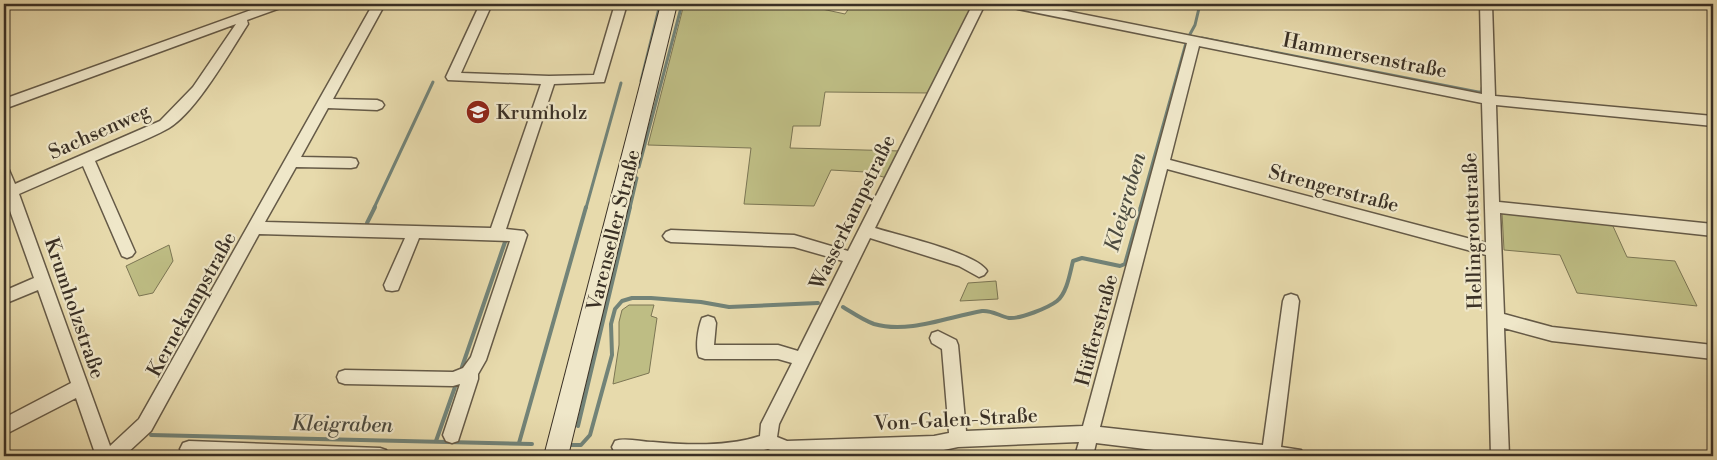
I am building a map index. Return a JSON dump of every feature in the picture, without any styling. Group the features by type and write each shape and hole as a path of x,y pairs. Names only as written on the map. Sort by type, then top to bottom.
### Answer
{"main road":[{"name":"Varenseller Straße","path":"556,456 670,4"}],"street":[{"path":"4,104 279,4"},
{"name":"Kernekampstraße","path":"112,456 145,426 379,4"},
{"path":"486,4 454,77 549,80 599,79 621,4"},
{"name":"Wasserkampstraße","path":"768,441 770,424 979,4"},
{"name":"Hammersenstraße","path":"1013,4 1489,100 1713,121"},
{"name":"Hellingrottstraße","path":"1486,4 1500,456"},
{"name":"Sachsenweg","path":"10,192 154,130 174,117 198,88 242,24 241,18"},
{"name":"Hüfferstraße","path":"1084,456 1194,41"},
{"path":"496,234 549,80"},
{"path":"324,103 377,104"},
{"path":"87,159 127,252"},
{"path":"292,162 351,163"},
{"name":"Strengerstraße","path":"1163,163 1495,251"},
{"name":"Krumholzstraße","path":"4,174 105,456"},
{"path":"1493,207 1713,230"},
{"path":"256,228 519,235 478,360 469,373 453,379 345,377"},
{"path":"392,285 415,231"},
{"path":"866,231 964,261 978,271"},
{"path":"671,236 794,241 852,258"},
{"path":"4,298 43,281"},
{"path":"1271,454 1291,300"},
{"path":"1496,319 1552,334 1713,352"},
{"path":"708,324 705,352 778,352 802,359"},
{"path":"938,338 950,345 958,439"},
{"path":"452,435 470,379 469,373"},
{"path":"4,427 80,387"},
{"name":"Von-Galen-Straße","path":"768,441 787,449 934,444 958,439 1090,434 1219,450 1291,456"},
{"path":"621,447 642,451 726,453 756,447 768,441"},
{"path":"189,448 380,456"}],"shaded area":[{"path":"684,4 799,4 845,14 852,4 972,4 930,93 825,92 820,126 793,126 790,148 901,151 887,178 865,172 831,170 814,206 744,204 751,148 648,145"},
{"path":"1502,213 1612,224 1627,257 1675,261 1697,306 1577,293 1560,255 1504,250"},
{"path":"169,245 173,261 153,293 139,296 126,266"},
{"path":"996,281 998,299 960,301 968,283"},
{"path":"629,305 654,305 651,316 657,318 649,373 613,384 619,345 619,322 622,310"}],"waterway":[{"path":"641,81 660,4"},
{"path":"639,167 682,4"},
{"name":"Kleigraben","path":"1189,36 1195,25 1200,4"},
{"name":"Kleigraben","path":"1202,38 1478,92 1482,92 1482,88"},
{"name":"Kleigraben","path":"1140,208 1186,43"},
{"path":"374,208 433,82"},
{"path":"586,208 621,83"},
{"path":"630,208 637,178"},
{"path":"367,223 375,207"},
{"path":"519,443 586,207"},
{"path":"578,426 630,207"},
{"name":"Kleigraben","path":"843,307 874,324 887,327 928,324 982,311 989,311 1009,318 1027,315 1057,301 1068,282 1073,261 1082,258 1120,266 1125,264 1141,207"},
{"path":"462,367 505,242"},
{"name":"Kleigraben","path":"570,445 581,445 590,435 612,355 611,324 615,309 622,301 632,298 651,298 701,302 729,307 818,303"},
{"path":"436,441 455,387"},
{"name":"Kleigraben","path":"151,435 532,444"}],"place":[{"name":"Krumholz","path":"478,112"}]}
